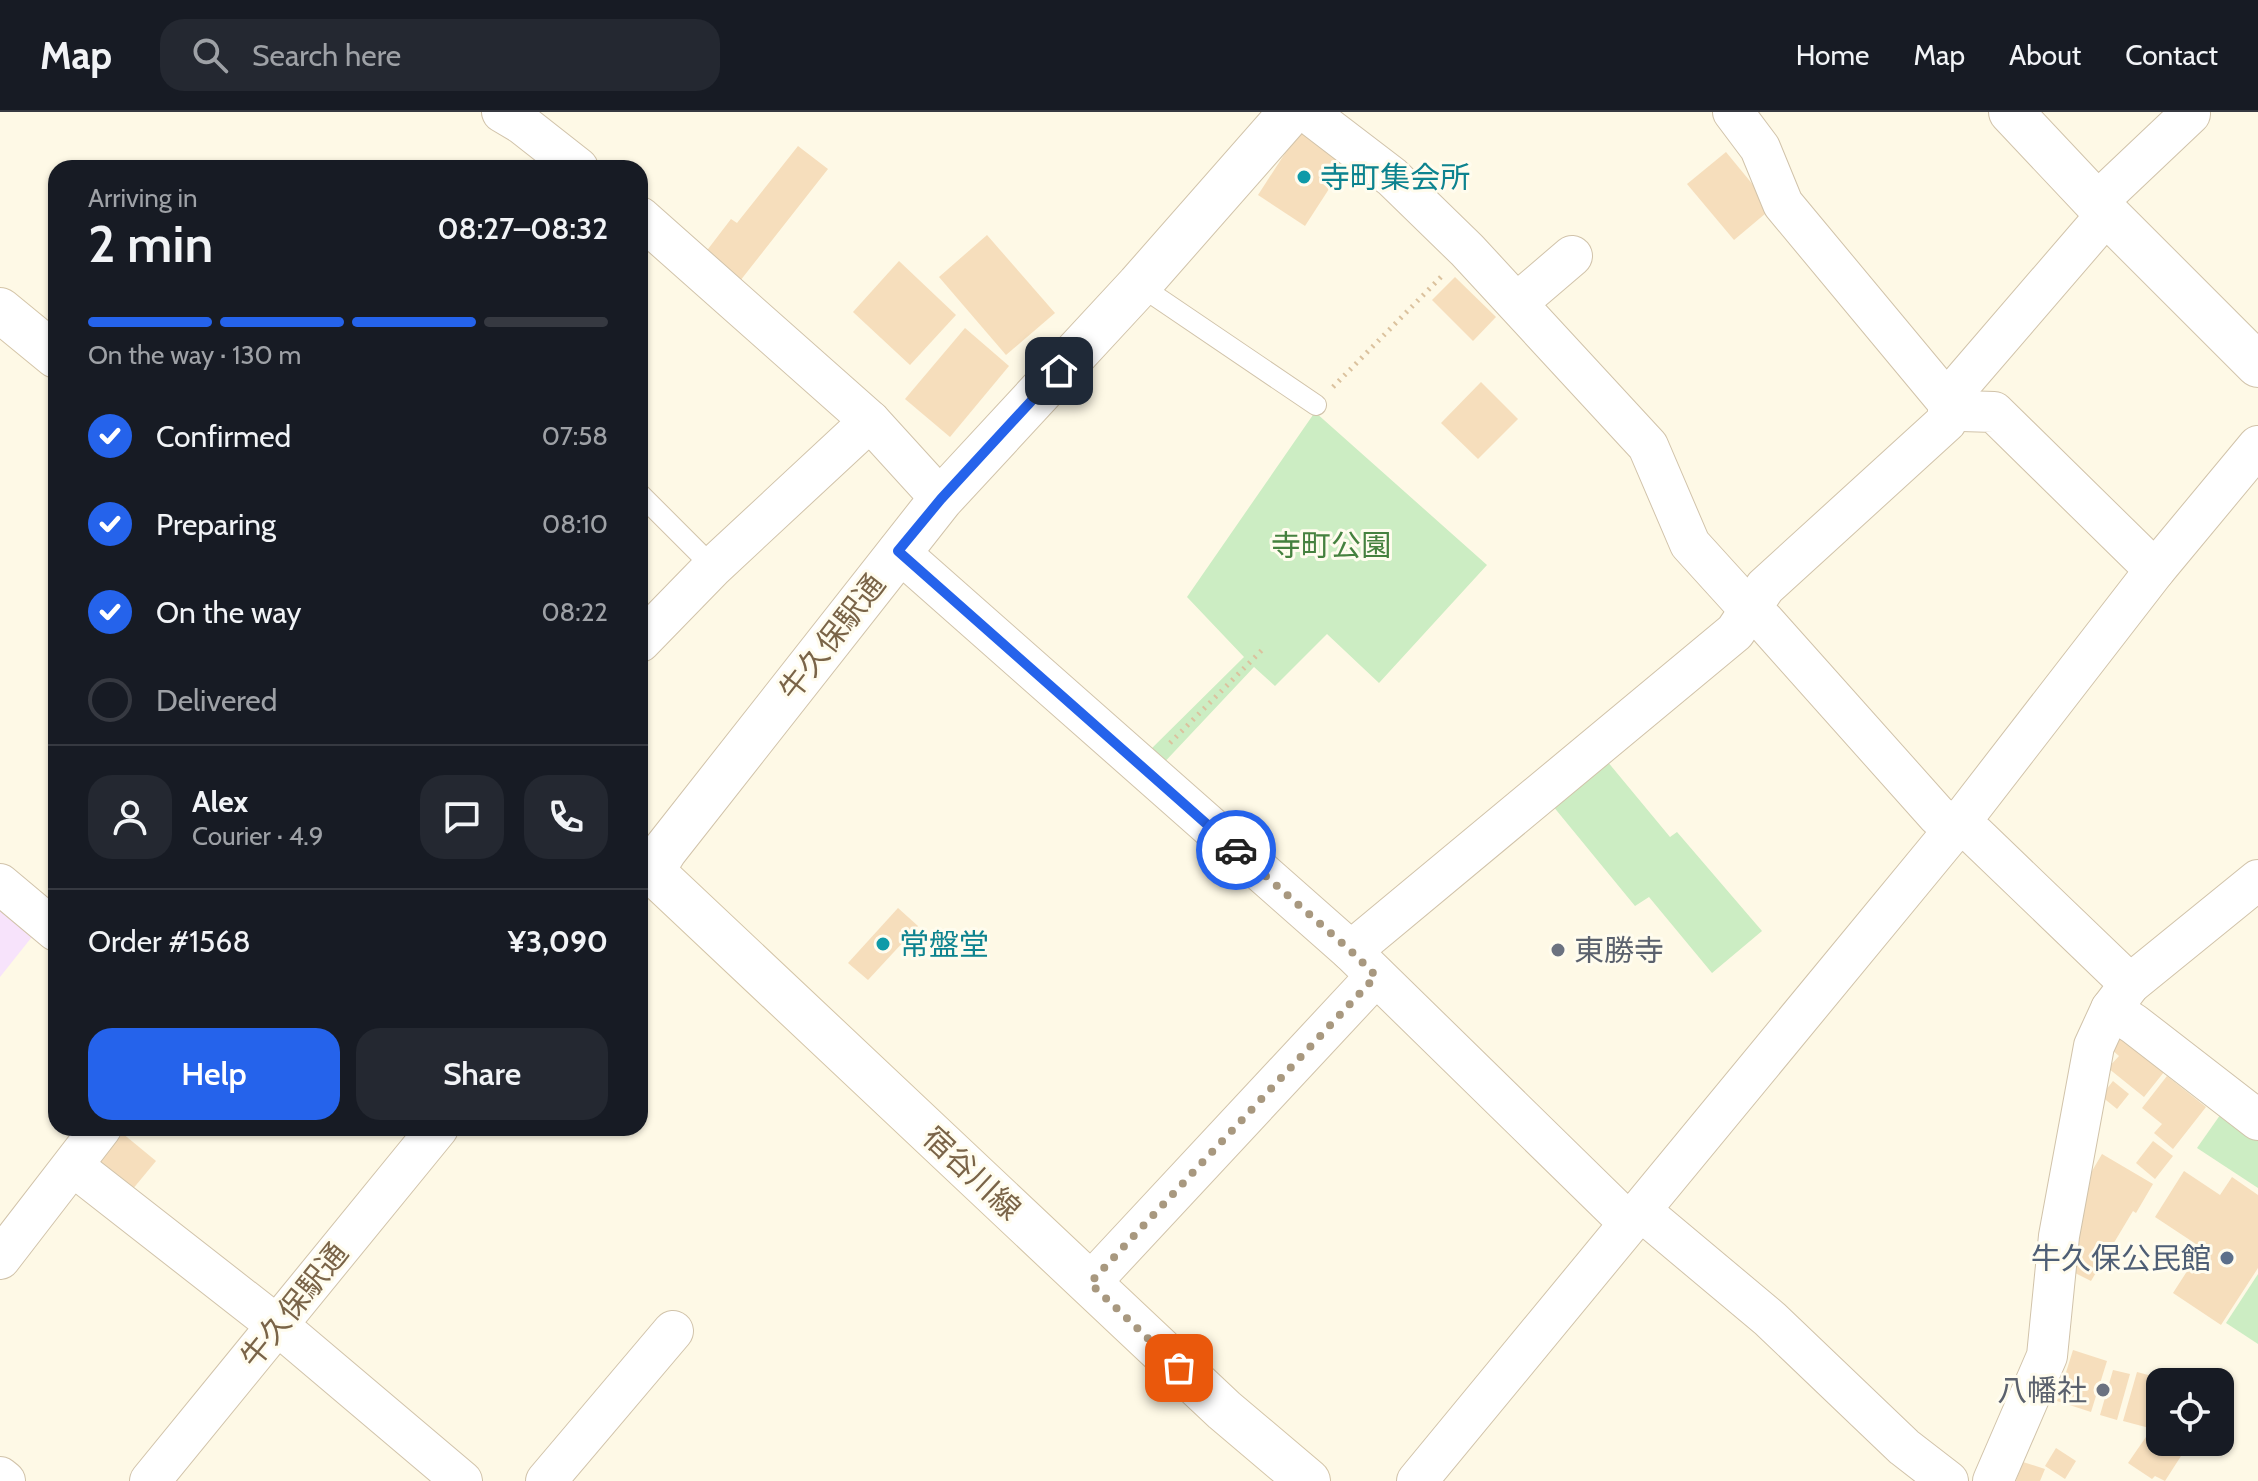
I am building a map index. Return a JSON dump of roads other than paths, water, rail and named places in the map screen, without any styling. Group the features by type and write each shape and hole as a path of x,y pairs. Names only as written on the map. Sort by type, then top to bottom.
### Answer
{"street":[{"name":"牛久保駅通","path":"648,868 941,499 1139,285 1291,112"},
{"path":"1314,112 1315,118 1392,177 1467,250 1648,446 1690,544 1749,609 1764,621 1938,816 1975,835 2120,997 2134,1024 2258,1120"},
{"path":"1733,112 1760,148 1783,204 1951,406 1962,411 1994,412 2155,570"},
{"path":"2011,112 2101,208 2258,365"},
{"path":"1090,1283 1363,963 1735,632 1765,587 1946,422 1952,394 2101,208 2190,114 2188,112"},
{"path":"519,116 569,160"},
{"path":"648,224 870,421 941,499"},
{"path":"1517,303 1572,256"},
{"path":"0,310 48,349"},
{"path":"648,634 713,567 870,421"},
{"path":"1417,1481 1957,826 2155,570 2258,446"},
{"path":"898,551 1363,963 1634,1217 1770,1319 1904,1447 1948,1481"},
{"name":"宿谷川線","path":"648,876 1224,1410 1308,1481"},
{"path":"1993,1481 2047,1356 2059,1236 2094,1046 2120,997 2258,880"},
{"path":"0,884 48,924"},
{"path":"0,1259 95,1136"},
{"name":"牛久保駅通","path":"150,1481 431,1136"},
{"path":"73,1166 276,1327 462,1481"},
{"path":"546,1481 673,1331"}],"lane":[{"path":"1139,285 1316,405"},
{"path":"648,502 713,567"}],"place":[{"name":"寺町集会所","path":"1304,177"},
{"name":"常盤堂","path":"883,944"},
{"name":"東勝寺","path":"1558,950"},
{"name":"牛久保公民館","path":"2227,1258"},
{"name":"八幡社","path":"2103,1390"}],"park label":[{"name":"寺町公園","path":"1331,545"}]}
